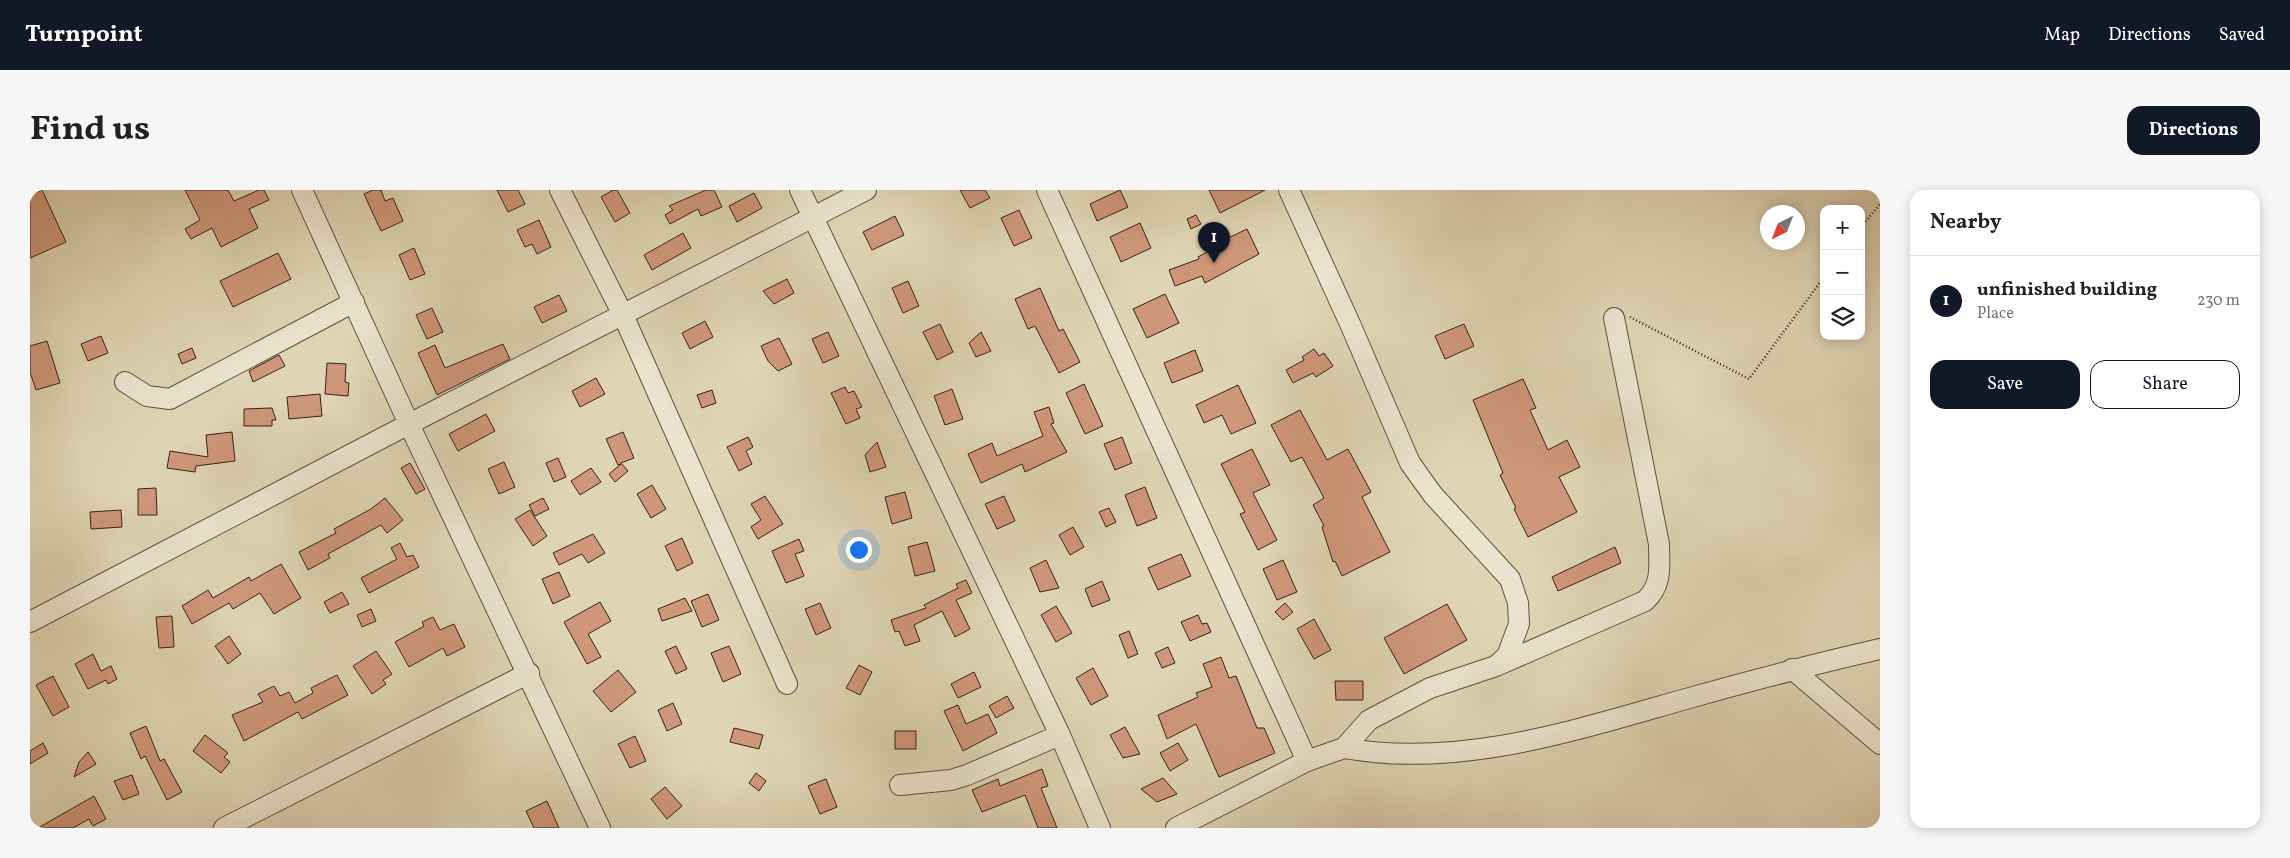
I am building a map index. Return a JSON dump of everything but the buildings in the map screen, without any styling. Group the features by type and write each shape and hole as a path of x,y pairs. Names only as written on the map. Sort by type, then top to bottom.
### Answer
{"street":[{"path":"302,190 409,424 529,674 596,824 600,828"},
{"path":"560,190 623,315 787,684"},
{"path":"800,190 1060,735 1100,828"},
{"path":"30,622 409,424 866,190"},
{"path":"1047,190 1307,761"},
{"path":"1289,190 1352,326 1410,463 1433,495 1510,578 1518,603 1520,624 1507,656 1496,666"},
{"path":"125,382 147,396 170,399 354,302"},
{"path":"1344,748 1357,731 1383,712 1430,688 1496,666 1645,601 1658,585 1660,576 1659,544 1614,318"},
{"path":"1176,828 1307,761 1344,748 1372,753 1444,753 1554,737 1792,669 1880,649"},
{"path":"1792,669 1880,744"},
{"path":"224,828 529,674"},
{"path":"900,785 951,780 967,775 1060,735"}],"path":[{"path":"1865,221 1880,204"},
{"path":"1614,318 1622,312 1749,378 1820,282"}],"place":[{"name":"unfinished building","path":"1214,263"}]}
